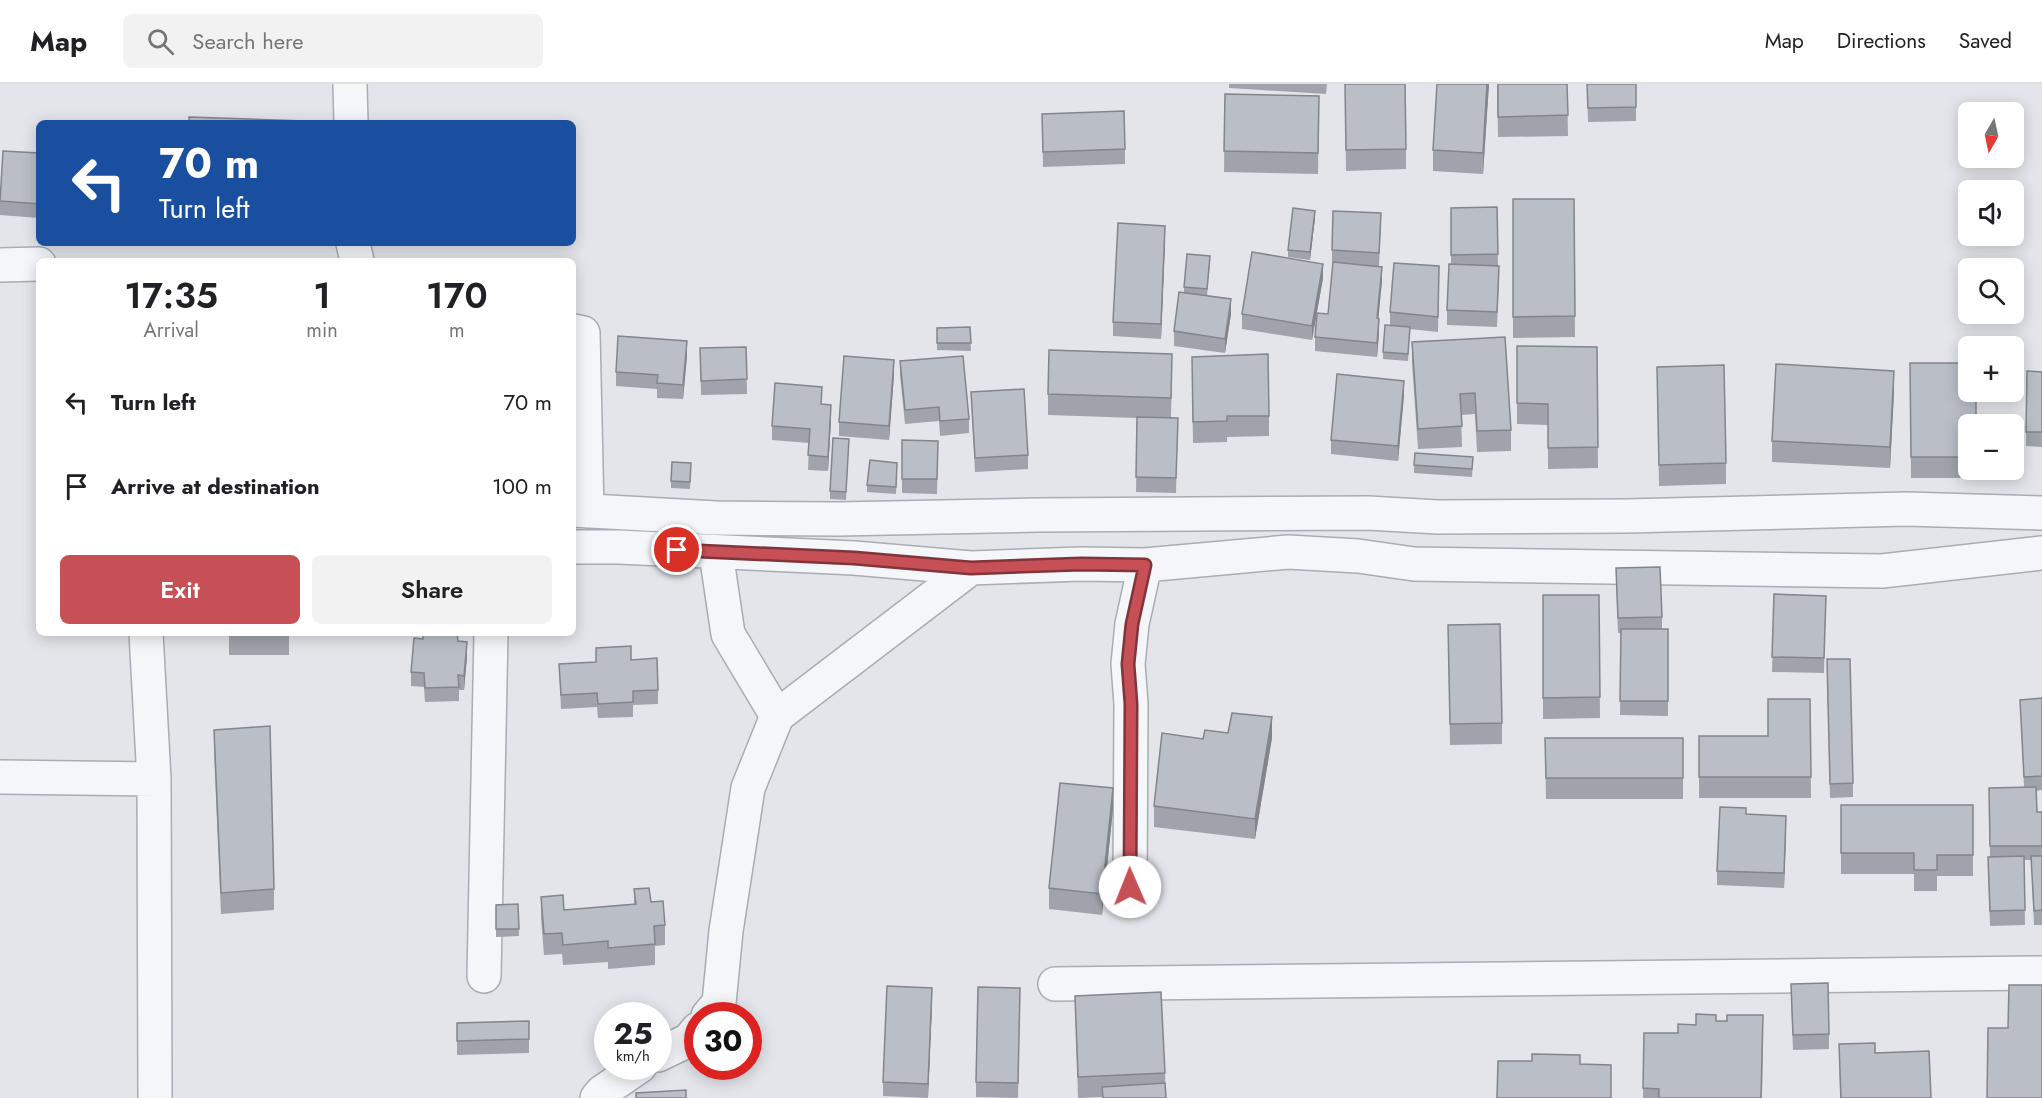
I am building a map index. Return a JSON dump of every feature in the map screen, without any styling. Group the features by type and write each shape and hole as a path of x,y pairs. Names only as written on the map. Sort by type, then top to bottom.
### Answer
{"street":[{"path":"350,84 351,120"},
{"path":"0,265 36,264"},
{"path":"576,332 584,333 580,511 716,518 827,519 1036,514 1368,513 1438,517 1614,516 1906,509 2042,513"},
{"path":"576,547 854,558 971,568 1081,564 1145,565 1288,552 1358,556 1414,564 1882,571 2042,553"},
{"path":"716,553 728,634 777,716"},
{"path":"1130,887 1131,704 1128,664 1132,624 1145,565"},
{"path":"718,1002 726,931 748,788 777,716 971,568"},
{"path":"146,636 154,779 154,1098"},
{"path":"484,976 491,636"},
{"path":"0,777 154,779"},
{"path":"1055,984 2042,973"},
{"path":"597,1098 620,1080"}],"building":[{"path":"1345,84 1405,84 1406,149 1346,150"},
{"path":"1437,84 1487,84 1483,153 1433,150"},
{"path":"1498,84 1567,84 1568,115 1498,117"},
{"path":"1587,84 1636,84 1636,107 1588,108"},
{"path":"1225,94 1319,96 1318,153 1224,151"},
{"path":"1124,111 1125,149 1043,152 1042,114"},
{"path":"189,117 275,120 189,120"},
{"path":"3,151 36,153 36,204 0,201"},
{"path":"1513,199 1574,199 1575,316 1513,317"},
{"path":"1497,207 1498,254 1451,255 1451,208"},
{"path":"1293,208 1315,211 1310,252 1288,250"},
{"path":"1333,211 1381,213 1379,253 1332,250"},
{"path":"1118,223 1165,226 1161,324 1113,322"},
{"path":"1252,252 1323,264 1312,326 1242,314"},
{"path":"1187,254 1210,256 1207,289 1184,287"},
{"path":"1333,262 1382,267 1377,343 1315,337 1317,313 1328,314"},
{"path":"1394,263 1439,266 1438,317 1390,312"},
{"path":"1449,264 1499,266 1497,312 1447,310"},
{"path":"1179,292 1231,299 1225,339 1174,331"},
{"path":"1385,325 1410,327 1408,354 1383,352"},
{"path":"970,327 971,343 937,343 937,328"},
{"path":"618,336 687,341 683,385 657,383 658,375 616,372"},
{"path":"1505,337 1511,430 1477,431 1475,393 1460,394 1462,426 1418,429 1412,342"},
{"path":"1517,346 1597,347 1598,447 1548,448 1548,404 1517,403"},
{"path":"746,347 747,379 701,381 700,348"},
{"path":"1049,350 1172,354 1171,398 1048,394"},
{"path":"1268,354 1269,416 1227,416 1227,421 1193,422 1192,357"},
{"path":"844,356 894,360 889,426 839,422"},
{"path":"963,356 969,419 940,421 939,407 905,410 900,361"},
{"path":"1910,363 1958,363 1958,402 1976,402 1976,414 1958,414 1958,457 1911,457"},
{"path":"1776,364 1894,371 1890,447 1772,441"},
{"path":"1724,365 1726,463 1659,465 1657,367"},
{"path":"2027,371 2042,372 2042,432 2026,432"},
{"path":"1337,374 1404,381 1398,446 1331,440"},
{"path":"775,383 822,387 821,404 831,405 828,457 808,455 810,429 772,426"},
{"path":"1024,389 1028,455 975,458 971,392"},
{"path":"1137,417 1178,418 1176,478 1136,477"},
{"path":"833,438 849,439 846,492 830,491"},
{"path":"902,440 938,441 937,479 902,479"},
{"path":"1415,453 1473,457 1472,469 1414,465"},
{"path":"870,460 897,463 896,487 867,485"},
{"path":"672,462 691,463 690,482 671,481"},
{"path":"1660,567 1662,617 1618,618 1616,568"},
{"path":"1774,594 1826,596 1824,658 1772,657"},
{"path":"1543,595 1599,595 1600,697 1543,698"},
{"path":"1500,624 1502,723 1450,724 1448,625"},
{"path":"1621,629 1668,629 1668,701 1620,701"},
{"path":"423,636 457,636 458,641 467,642 464,676 458,675 459,687 425,688 424,673 411,672 414,638 423,639"},
{"path":"631,646 631,660 657,658 658,690 633,691 633,702 598,704 597,693 561,695 559,664 596,662 596,648"},
{"path":"1827,659 1850,659 1853,783 1830,784"},
{"path":"2042,698 2042,776 2024,777 2020,700"},
{"path":"1768,699 1810,699 1811,777 1699,777 1699,736 1768,736"},
{"path":"1232,713 1272,717 1255,819 1154,806 1162,733 1203,739 1205,730 1228,733"},
{"path":"270,726 274,889 221,893 214,730"},
{"path":"1545,738 1683,738 1683,778 1546,778"},
{"path":"1060,783 1113,788 1102,894 1049,888"},
{"path":"2036,787 2037,812 2042,812 2042,846 1990,846 1989,788"},
{"path":"1841,805 1973,805 1973,855 1937,855 1937,870 1914,870 1914,853 1841,853"},
{"path":"1720,807 1746,808 1746,814 1786,816 1784,873 1717,871"},
{"path":"2024,856 2025,910 1990,911 1988,857"},
{"path":"2031,856 2042,856 2042,910 2034,911"},
{"path":"649,888 651,902 663,901 665,925 654,926 655,944 608,948 608,941 563,945 562,933 544,934 541,897 563,895 564,910 636,904 634,889"},
{"path":"518,904 519,929 496,929 496,905"},
{"path":"1828,983 1829,1034 1793,1035 1791,984"},
{"path":"2009,985 2042,985 2042,1098 1987,1098 1988,1028 2008,1028"},
{"path":"887,986 932,988 928,1084 883,1082"},
{"path":"978,987 1020,988 1018,1083 976,1082"},
{"path":"1161,992 1165,1073 1078,1077 1075,996"},
{"path":"1696,1014 1716,1015 1716,1021 1727,1021 1727,1015 1763,1015 1761,1098 1659,1098 1659,1089 1643,1088 1644,1033 1678,1033 1678,1024 1696,1025"},
{"path":"529,1021 529,1039 457,1041 457,1023"},
{"path":"1875,1043 1875,1053 1929,1051 1931,1098 1841,1098 1839,1044"},
{"path":"1532,1054 1580,1055 1580,1064 1611,1065 1611,1098 1497,1098 1498,1061 1532,1061"},
{"path":"1165,1083 1166,1098 1103,1098 1102,1087"},
{"path":"686,1090 686,1098 636,1098 636,1093"}],"route":[{"path":"677,550 854,558 971,568 1081,564 1145,565 1132,624 1128,664 1131,704 1130,887"}]}
